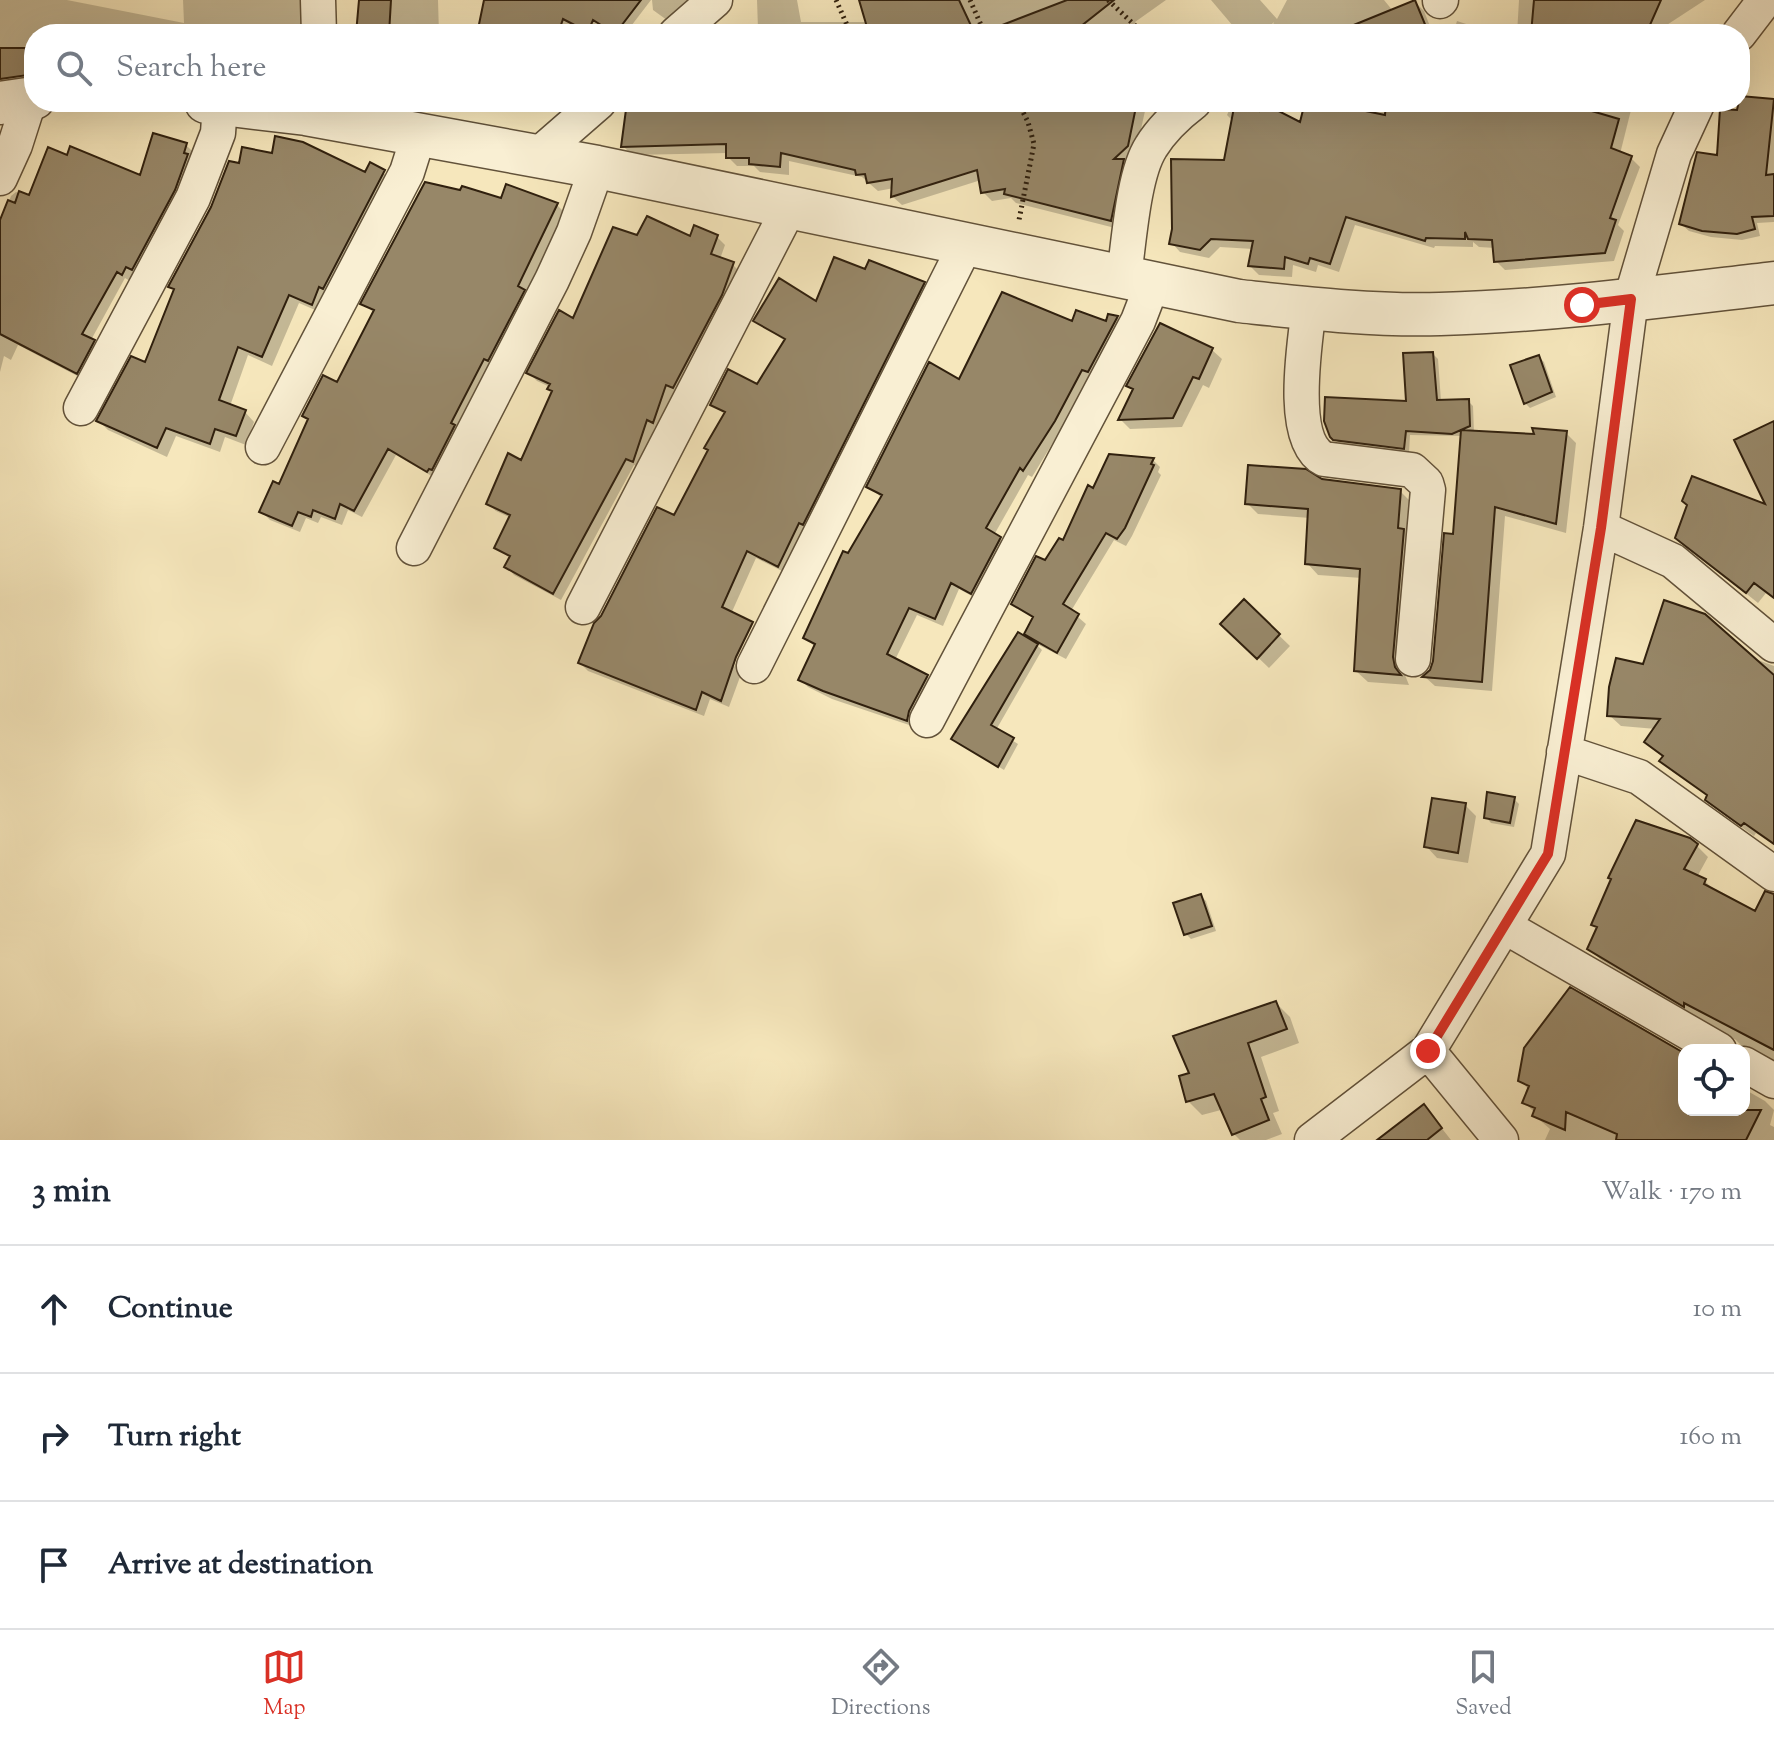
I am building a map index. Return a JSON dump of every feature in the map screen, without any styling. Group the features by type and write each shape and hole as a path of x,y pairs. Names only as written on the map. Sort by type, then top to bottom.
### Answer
{"street":[{"path":"318,0 319,24"},
{"path":"687,24 715,0"},
{"path":"1747,24 1765,0"},
{"path":"0,178 15,145 21,100"},
{"path":"81,408 193,198 218,133 214,112"},
{"path":"324,112 419,134 967,242 1239,301 1437,314 1582,305 1774,283"},
{"path":"537,156 588,112"},
{"path":"927,720 1138,321 1138,184 1149,149 1182,112"},
{"path":"1312,1140 1428,1051 1548,854 1601,528 1631,299 1674,154 1693,112"},
{"path":"263,447 407,172 419,134"},
{"path":"414,548 552,280 574,232 597,167"},
{"path":"583,607 790,206"},
{"path":"754,666 967,242"},
{"path":"1309,308 1299,388 1313,450 1324,459 1412,470 1426,483 1428,490 1413,659"},
{"path":"1601,528 1673,561 1774,645"},
{"path":"1564,752 1639,777 1774,874"},
{"path":"1504,926 1709,1044"},
{"path":"1428,1051 1501,1140"},
{"path":"1750,1067 1774,1081"}],"path":[{"path":"836,0 847,24"},
{"path":"970,0 981,24"},
{"path":"1108,0 1133,24"},
{"path":"1011,252 1034,144 1023,112"}],"building":[{"path":"359,0 391,0 390,24 357,24"},
{"path":"484,0 641,0 623,24 599,24 593,20 591,24 573,24 563,19 561,24 479,24"},
{"path":"859,0 959,0 970,24 866,24"},
{"path":"1067,0 1114,0 1084,24 1005,24"},
{"path":"1415,0 1425,24 1356,24"},
{"path":"1534,0 1661,0 1650,24 1532,24"},
{"path":"0,48 24,48 24,76 0,79"},
{"path":"1750,97 1774,99 1766,175 1774,174 1774,216 1752,217 1755,229 1737,234 1702,231 1679,224 1697,152 1717,155 1720,112 1750,112"},
{"path":"626,112 1135,112 1128,146 1114,159 1124,159 1111,221 1004,194 1005,189 981,193 977,170 891,197 892,179 867,183 865,174 856,175 855,170 781,153 780,167 749,164 749,158 726,158 726,144 621,147"},
{"path":"1233,112 1281,112 1300,122 1302,112 1370,112 1385,115 1385,112 1595,112 1619,119 1611,148 1632,156 1610,218 1616,220 1605,253 1494,262 1492,240 1468,239 1465,232 1465,239 1426,238 1425,241 1346,217 1330,264 1310,258 1308,264 1285,257 1284,269 1248,266 1253,241 1211,239 1200,250 1169,244 1172,229 1171,159 1224,160"},
{"path":"153,133 187,143 184,153 188,154 175,190 132,270 126,267 122,275 117,272 82,334 95,340 77,374 0,334 0,220 8,200 15,203 19,191 29,195 48,147 67,155 70,146 140,175"},
{"path":"275,136 303,142 365,172 370,162 385,170 323,289 319,287 312,305 289,295 262,357 238,347 219,400 246,410 236,436 215,429 210,444 166,428 157,448 96,421 131,356 145,362 174,289 168,287 211,207 229,161 239,163 242,147 272,153"},
{"path":"425,182 460,190 462,186 501,198 506,184 558,203 518,286 525,290 488,361 484,359 451,423 455,425 432,470 427,472 388,449 354,511 340,504 335,519 313,510 311,517 298,512 292,526 259,512 273,481 279,484 308,419 302,416 323,375 337,382 374,310 360,304"},
{"path":"647,216 690,236 694,225 718,235 711,254 734,262 722,295 673,388 666,385 653,423 647,420 633,462 626,459 553,594 504,567 510,556 494,548 510,515 486,504 508,453 521,460 552,391 547,389 550,384 526,373 559,310 573,318 613,227 637,235"},
{"path":"834,257 865,269 869,260 925,282 803,525 799,523 778,567 747,551 722,607 753,622 736,657 721,701 702,692 696,710 578,663 594,623 601,616 657,507 674,515 708,450 704,448 725,412 710,405 728,369 757,384 785,339 753,321 779,278 816,301"},
{"path":"1002,292 1072,321 1076,310 1106,321 1108,314 1118,316 1088,372 1082,370 1055,421 1023,471 1020,468 986,528 1001,537 971,594 951,583 935,619 909,608 887,654 928,675 907,721 798,680 815,644 803,638 843,551 848,553 882,495 866,487 929,362 959,379"},
{"path":"1160,323 1213,348 1199,379 1193,377 1173,418 1118,420 1133,389 1126,386"},
{"path":"1433,352 1437,400 1469,399 1470,426 1452,434 1406,431 1404,449 1333,440 1330,437 1324,421 1325,397 1406,401 1403,353"},
{"path":"1539,355 1552,392 1524,404 1510,365"},
{"path":"1774,421 1774,598 1754,583 1746,593 1675,538 1687,505 1682,501 1692,476 1765,504 1734,440"},
{"path":"1532,428 1567,431 1556,524 1495,507 1482,682 1422,677 1430,670 1433,661 1444,533 1453,534 1461,430 1534,434"},
{"path":"1109,454 1154,458 1151,464 1154,465 1125,528 1117,539 1106,533 1063,604 1079,614 1057,653 1024,634 1033,617 1011,604 1036,556 1045,560 1059,538 1063,540 1088,485 1093,488"},
{"path":"1248,465 1306,469 1322,479 1401,489 1398,528 1404,529 1393,657 1401,675 1354,671 1360,569 1305,564 1308,509 1245,504"},
{"path":"1244,599 1280,634 1257,659 1220,624"},
{"path":"1664,600 1705,614 1774,675 1774,844 1744,823 1741,826 1705,800 1707,795 1659,761 1663,756 1644,742 1660,719 1607,716 1609,687 1616,658 1643,664"},
{"path":"1018,632 1038,644 991,725 1014,738 998,767 951,739"},
{"path":"1487,792 1515,797 1510,823 1484,818"},
{"path":"1432,798 1466,803 1458,853 1424,847"},
{"path":"1636,820 1690,838 1698,844 1684,869 1706,879 1704,884 1755,911 1765,891 1774,894 1774,1050 1684,1003 1684,1007 1587,949 1597,927 1591,925 1611,879 1608,878"},
{"path":"1201,894 1212,926 1184,935 1173,903"},
{"path":"1570,987 1678,1050 1678,1116 1750,1116 1750,1110 1761,1110 1746,1140 1616,1140 1617,1134 1566,1112 1565,1130 1532,1116 1535,1108 1522,1103 1529,1086 1518,1081 1524,1048"},
{"path":"1276,1001 1287,1029 1248,1043 1266,1097 1261,1099 1269,1120 1232,1135 1214,1094 1186,1102 1179,1076 1189,1073 1173,1036"},
{"path":"1424,1104 1442,1128 1427,1140 1377,1140"}],"route":[{"path":"1428,1051 1548,854 1601,528 1631,299 1582,305"}]}
